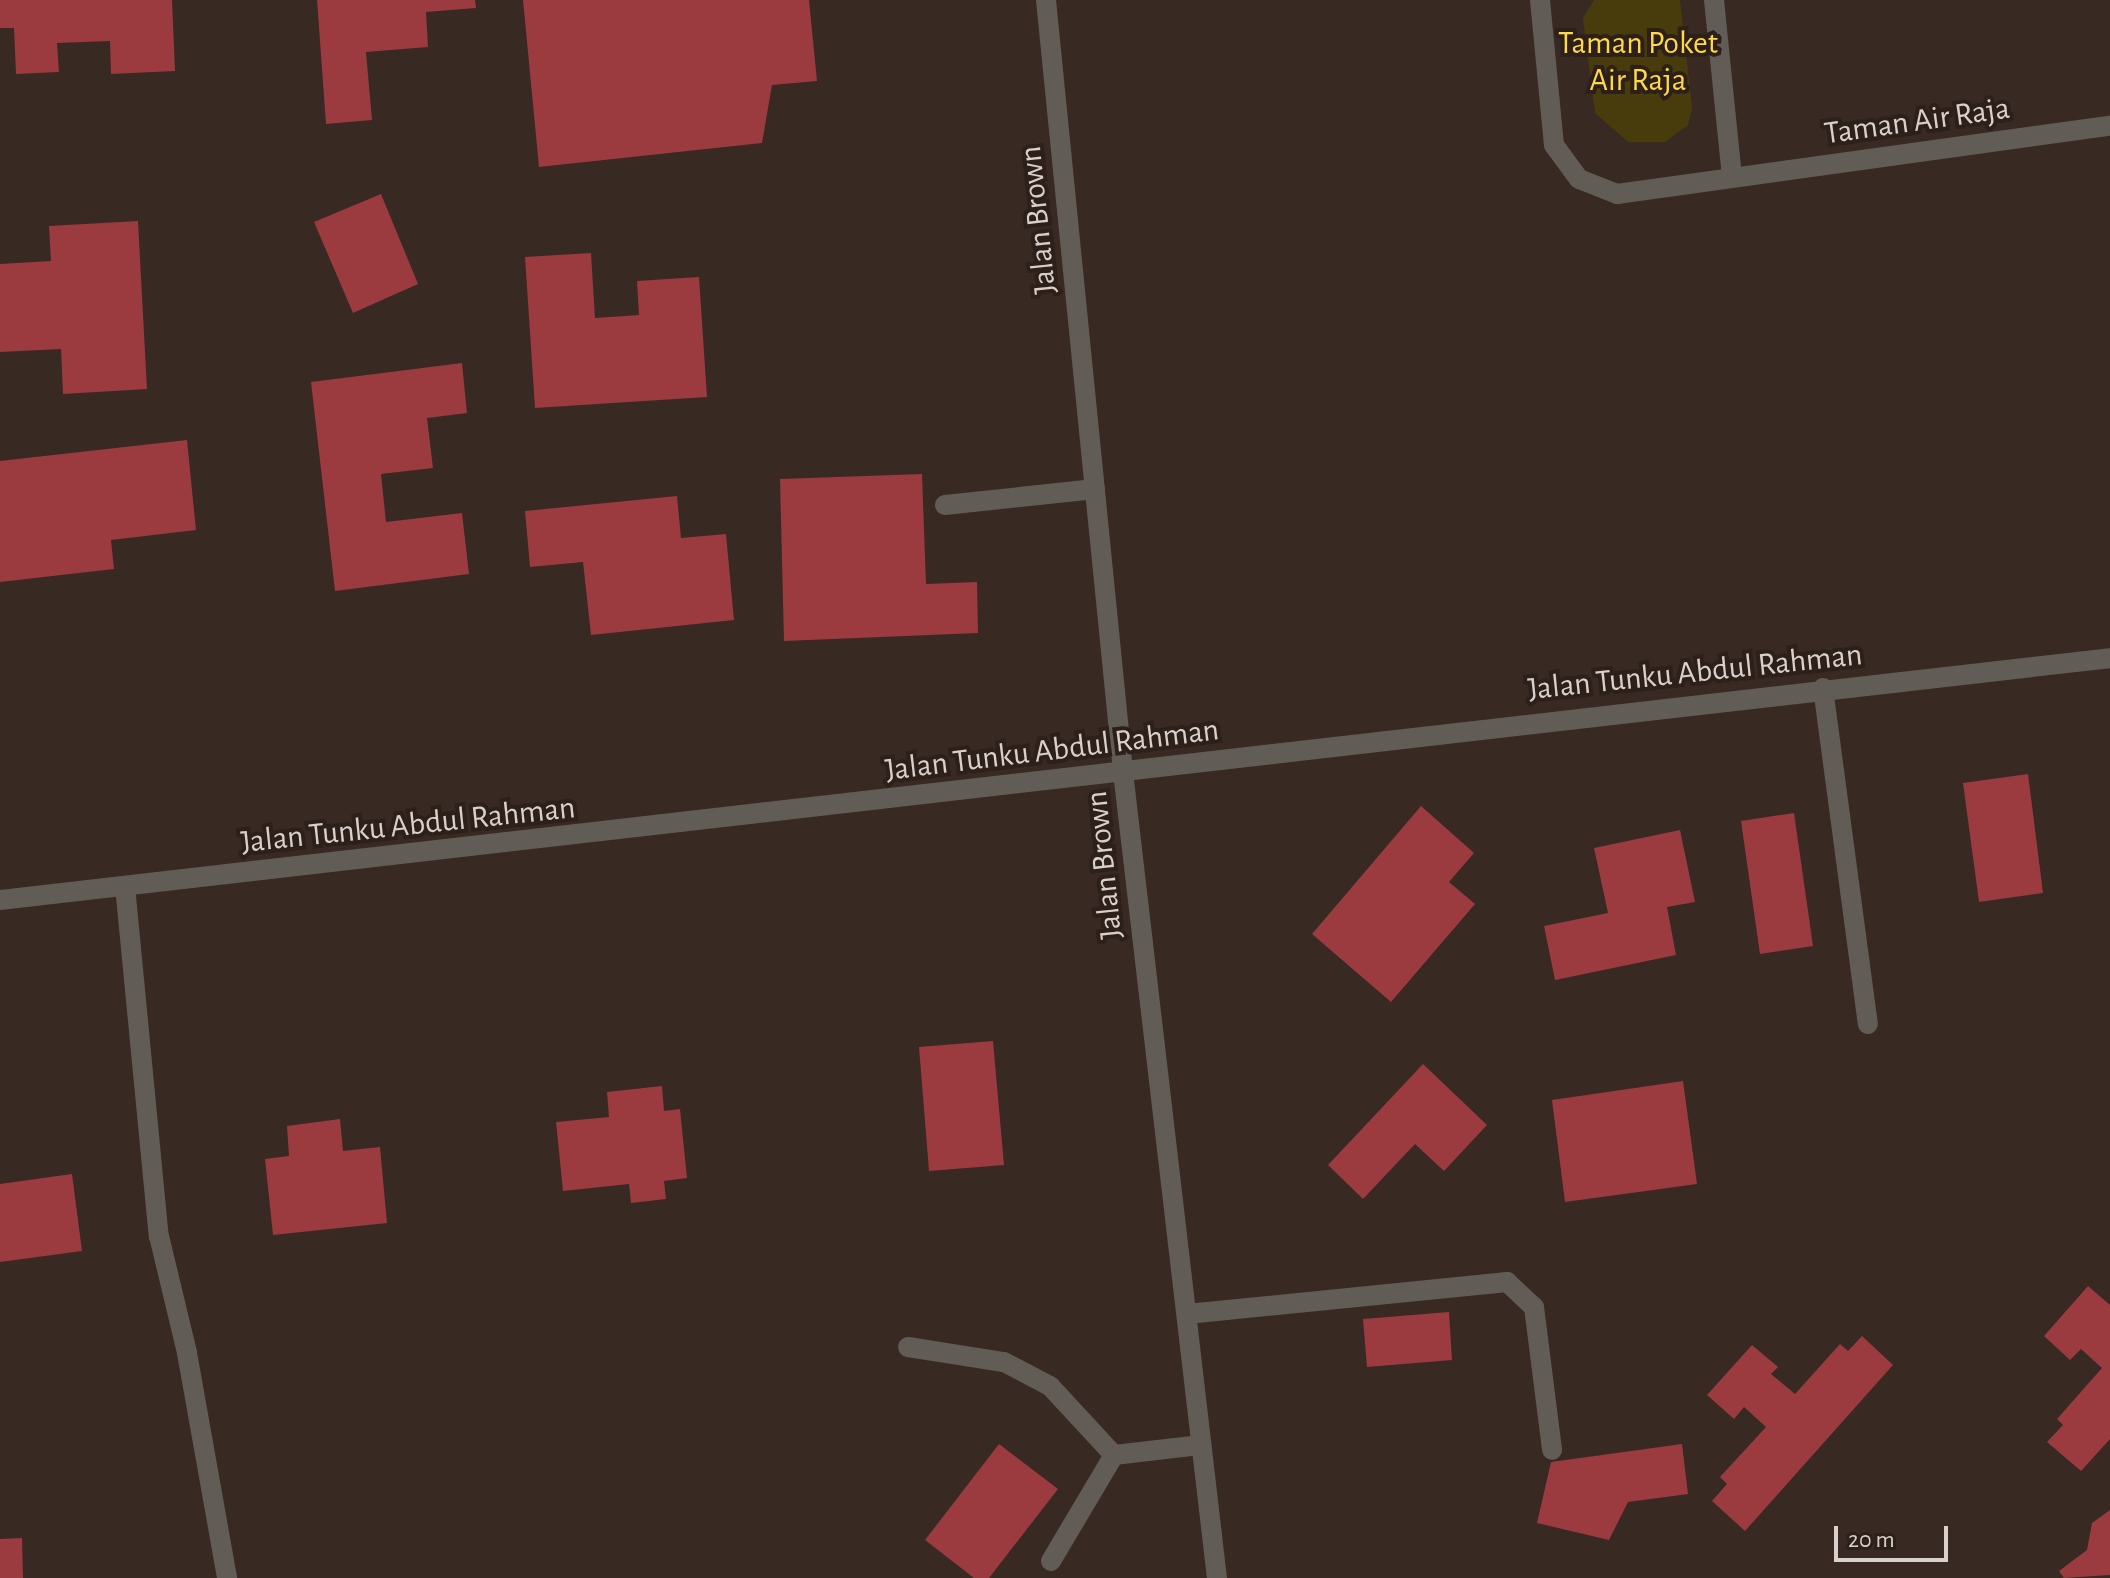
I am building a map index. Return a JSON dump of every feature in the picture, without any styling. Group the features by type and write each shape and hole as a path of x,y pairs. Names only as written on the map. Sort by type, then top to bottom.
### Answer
{"street":[{"name":"Jalan Brown","path":"1046,0 1123,772 1217,1578"},
{"name":"Taman Air Raja","path":"1540,0 1554,145 1579,179 1617,194 2110,126"},
{"path":"1714,0 1732,176"},
{"path":"945,505 1095,489"},
{"name":"Jalan Tunku Abdul Rahman","path":"0,900 1123,772 1823,688 2110,658"},
{"path":"1823,688 1868,1024"},
{"path":"125,886 159,1236 187,1353 227,1578"},
{"path":"1187,1314 1507,1282 1534,1307 1552,1450"},
{"path":"908,1347 1004,1362 1050,1386 1114,1455"},
{"path":"1114,1455 1201,1445"},
{"path":"1051,1561 1114,1455"}],"green space":[{"name":"Taman Poket Air Raja","path":"1594,0 1680,0 1692,108 1688,125 1665,142 1628,142 1595,113 1583,18"}],"building":[{"path":"0,0 172,0 175,71 111,74 110,41 57,43 59,72 16,74 14,28 0,28"},
{"path":"317,0 475,0 476,8 426,12 428,47 366,52 372,120 326,124"},
{"path":"523,0 809,0 817,81 772,85 762,143 539,167"},
{"path":"381,194 418,284 353,313 314,222"},
{"path":"138,221 147,389 63,394 61,349 0,352 0,264 51,261 49,226"},
{"path":"591,253 595,318 639,315 637,281 699,277 707,397 535,408 525,257"},
{"path":"462,363 467,413 427,418 433,468 381,474 386,522 462,513 469,574 335,591 311,382"},
{"path":"187,440 196,530 111,540 114,569 0,582 0,461"},
{"path":"922,474 926,584 977,582 978,633 784,641 780,479"},
{"path":"677,496 681,538 726,534 734,620 591,635 583,562 530,567 525,511"},
{"path":"2028,774 2043,893 1979,902 1963,783"},
{"path":"1421,806 1474,853 1449,882 1475,904 1391,1002 1312,934"},
{"path":"1794,813 1813,946 1760,954 1741,821"},
{"path":"1680,830 1695,902 1667,907 1676,955 1555,980 1544,926 1608,913 1594,848"},
{"path":"993,1041 1004,1165 929,1171 919,1047"},
{"path":"1423,1064 1487,1125 1444,1171 1415,1144 1363,1199 1328,1165"},
{"path":"1683,1081 1697,1184 1565,1202 1552,1100"},
{"path":"662,1086 664,1111 680,1109 687,1178 664,1181 666,1199 631,1203 629,1184 563,1191 556,1122 609,1117 607,1092"},
{"path":"340,1119 343,1151 380,1147 387,1223 273,1235 265,1159 289,1156 287,1126"},
{"path":"72,1174 82,1251 0,1262 0,1184"},
{"path":"2088,1286 2110,1305 2110,1439 2081,1471 2047,1442 2063,1425 2057,1419 2102,1368 2081,1349 2070,1360 2044,1336"},
{"path":"1449,1312 1452,1360 1367,1367 1363,1319"},
{"path":"1862,1336 1893,1365 1745,1531 1712,1501 1727,1484 1720,1477 1766,1427 1744,1407 1734,1419 1707,1395 1752,1345 1778,1367 1771,1374 1795,1394 1840,1344 1848,1351"},
{"path":"999,1444 1058,1489 989,1578 974,1578 925,1540"},
{"path":"1682,1444 1688,1494 1628,1502 1609,1540 1537,1523 1551,1462"},
{"path":"2110,1510 2110,1575 2064,1578 2059,1571 2087,1550 2092,1523"},
{"path":"22,1538 23,1578 0,1578 0,1539"}]}
